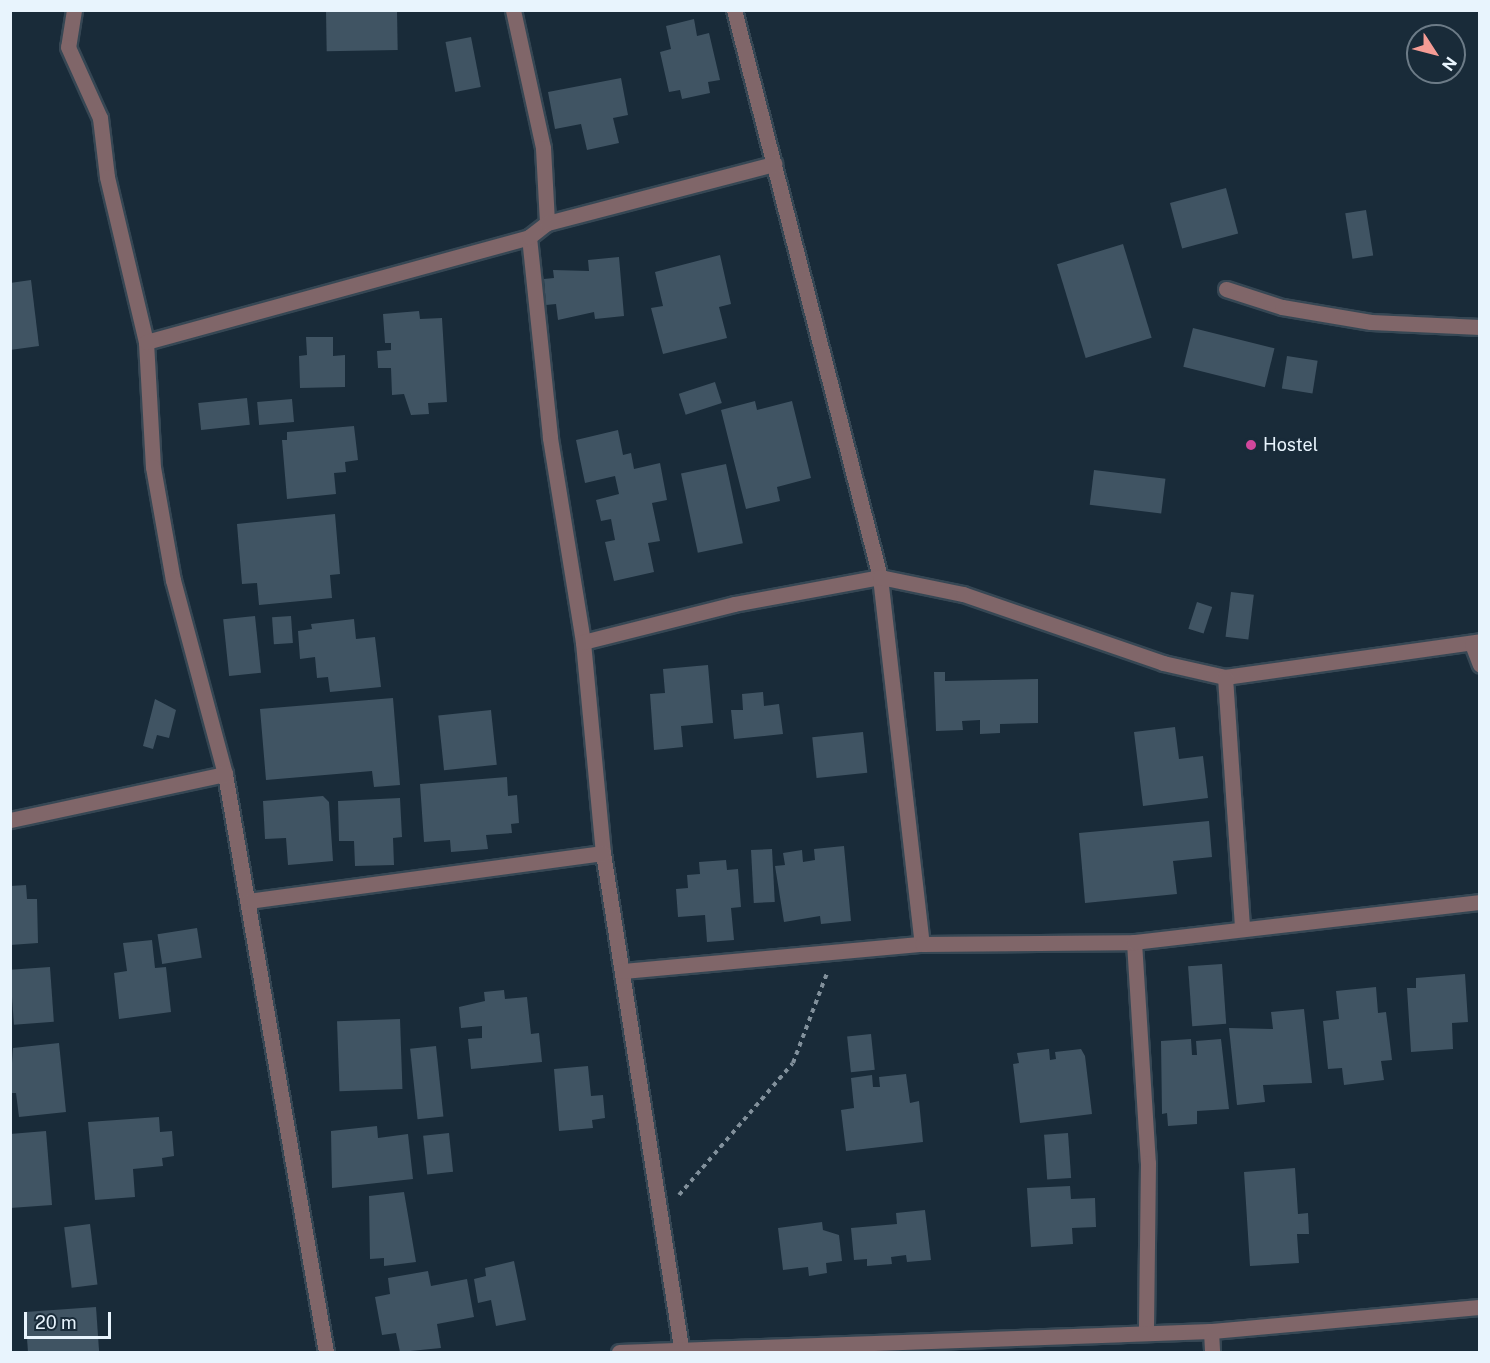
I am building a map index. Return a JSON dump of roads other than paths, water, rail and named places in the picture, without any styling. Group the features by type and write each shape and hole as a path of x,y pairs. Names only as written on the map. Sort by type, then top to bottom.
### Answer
{"street":[{"path":"74,10 68,47 100,118 107,177 146,342 153,467 173,580 225,774 326,1353"},
{"path":"513,10 543,148 548,223"},
{"path":"734,10 880,577 922,944"},
{"path":"146,342 529,237 548,223 774,164"},
{"path":"529,237 550,438 583,642 603,853 681,1347"},
{"path":"1226,289 1282,307 1371,322 1479,327"},
{"path":"583,642 734,604 880,577 963,594 1163,663 1225,677 1476,643 1479,665"},
{"path":"1225,677 1242,928"},
{"path":"10,820 225,774"},
{"path":"248,901 603,853"},
{"path":"623,971 834,956 922,944 1134,942 1479,902"},
{"path":"1134,942 1149,1163 1146,1332"},
{"path":"619,1353 681,1347 861,1348 1146,1332 1211,1331 1479,1307"},
{"path":"1211,1331 1212,1353"}],"place":[{"name":"Hostel","path":"1251,445"}]}
